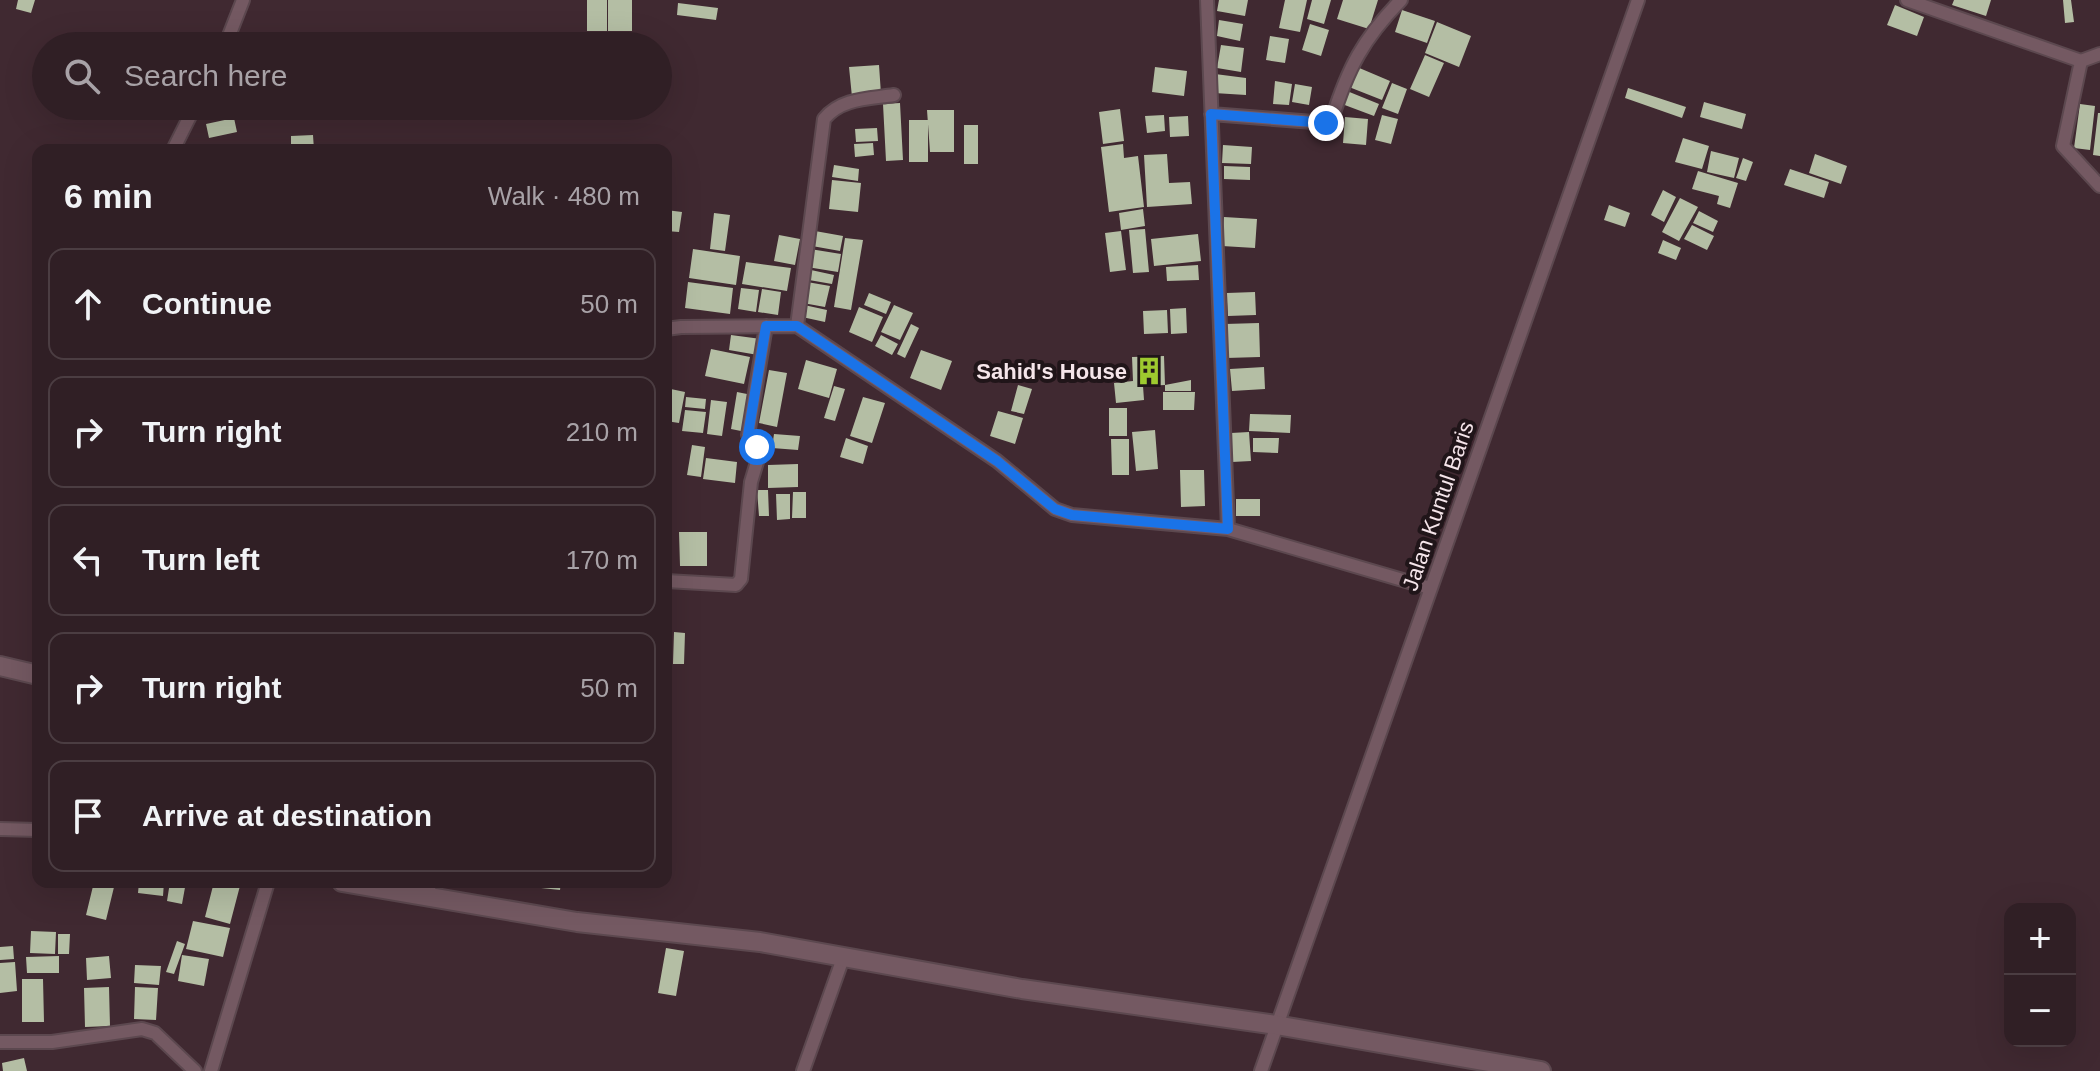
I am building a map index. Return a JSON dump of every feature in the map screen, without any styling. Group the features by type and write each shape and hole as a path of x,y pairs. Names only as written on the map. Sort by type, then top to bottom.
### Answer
{"street":[{"path":"230,32 243,0"},
{"path":"1207,0 1228,529"},
{"path":"1211,114 1326,123 1332,119 1354,59 1401,0"},
{"name":"Jalan Kuntul Baris","path":"1261,1071 1638,0"},
{"path":"1907,0 2081,61 2100,54"},
{"path":"2081,61 2063,146 2100,186"},
{"path":"797,326 824,119 832,109 847,102 894,95"},
{"path":"176,144 188,120"},
{"path":"672,581 736,585 741,579 751,482 757,462 757,447 748,435 766,326"},
{"path":"672,328 797,326 997,461 1055,509 1072,515 1228,529 1430,588"},
{"path":"0,666 32,674"},
{"path":"0,829 32,830"},
{"path":"211,1071 266,888"},
{"path":"429,888 577,922 760,942 1022,989 1276,1025 1541,1071"},
{"path":"803,1071 843,958"},
{"path":"0,1042 52,1042 142,1029 155,1033 195,1071"}],"building":[{"path":"18,0 35,0 31,13 16,9"},
{"path":"587,0 607,0 607,31 587,31"},
{"path":"608,0 632,0 632,31 608,31"},
{"path":"1219,0 1248,0 1245,16 1217,11"},
{"path":"1285,0 1307,0 1300,32 1279,28"},
{"path":"1312,0 1331,0 1324,24 1307,19"},
{"path":"1343,0 1378,0 1369,29 1337,19"},
{"path":"1954,0 1991,0 1986,16 1952,5"},
{"path":"2063,0 2071,0 2074,22 2065,23"},
{"path":"678,3 718,8 716,20 677,15"},
{"path":"1895,5 1924,17 1917,36 1887,25"},
{"path":"1402,10 1435,21 1427,43 1395,32"},
{"path":"1219,20 1243,24 1240,41 1217,36"},
{"path":"1437,22 1471,36 1459,67 1425,53"},
{"path":"1310,24 1329,30 1321,56 1302,50"},
{"path":"1270,36 1289,39 1285,63 1266,60"},
{"path":"1221,45 1244,48 1241,72 1217,68"},
{"path":"1425,55 1444,63 1429,97 1410,89"},
{"path":"879,65 881,94 852,97 849,67"},
{"path":"1155,67 1187,71 1184,96 1152,92"},
{"path":"1357,67 1390,81 1382,100 1349,87"},
{"path":"1215,74 1246,78 1246,95 1214,93"},
{"path":"1275,81 1292,84 1289,105 1273,104"},
{"path":"1392,83 1407,89 1398,114 1382,108"},
{"path":"1295,84 1312,87 1309,105 1292,102"},
{"path":"1628,88 1686,107 1682,118 1625,98"},
{"path":"1347,91 1379,104 1374,116 1342,104"},
{"path":"1704,102 1746,114 1742,129 1700,117"},
{"path":"900,103 903,160 886,161 883,104"},
{"path":"2080,104 2095,106 2090,150 2074,148"},
{"path":"1120,109 1124,141 1103,144 1099,112"},
{"path":"927,110 954,110 954,152 930,152"},
{"path":"2100,113 2100,156 2093,155"},
{"path":"1164,115 1165,131 1147,133 1145,116"},
{"path":"1382,115 1398,119 1391,144 1375,140"},
{"path":"1188,116 1189,136 1170,137 1169,117"},
{"path":"1345,117 1368,119 1366,145 1343,143"},
{"path":"234,120 237,132 209,138 206,124"},
{"path":"909,120 928,120 928,162 909,162"},
{"path":"964,125 978,125 978,164 964,164"},
{"path":"877,128 878,141 856,142 855,129"},
{"path":"313,135 314,144 291,144 291,136"},
{"path":"1683,138 1709,146 1702,169 1675,162"},
{"path":"873,143 874,155 855,157 854,144"},
{"path":"1123,144 1124,158 1138,156 1144,207 1109,212 1101,147"},
{"path":"1223,145 1252,147 1251,164 1222,163"},
{"path":"1711,151 1739,158 1734,178 1707,172"},
{"path":"1167,154 1169,183 1190,182 1192,204 1147,207 1144,155"},
{"path":"1815,154 1847,166 1841,184 1809,173"},
{"path":"1743,158 1753,162 1746,181 1736,178"},
{"path":"834,165 859,169 858,181 832,177"},
{"path":"1224,166 1250,167 1250,180 1224,179"},
{"path":"1790,169 1829,182 1824,198 1784,185"},
{"path":"1698,171 1738,183 1730,208 1717,204 1719,196 1692,189"},
{"path":"832,180 861,183 858,212 829,209"},
{"path":"1663,190 1676,197 1664,222 1651,215"},
{"path":"1680,198 1698,207 1679,241 1662,232"},
{"path":"1609,205 1630,213 1625,227 1604,220"},
{"path":"1143,209 1145,226 1121,230 1119,213"},
{"path":"672,211 682,212 679,232 672,231"},
{"path":"1699,211 1718,221 1713,232 1693,223"},
{"path":"714,213 730,215 725,251 710,249"},
{"path":"1224,217 1257,219 1255,248 1222,246"},
{"path":"1692,225 1714,236 1707,250 1684,239"},
{"path":"1145,229 1149,272 1133,273 1129,230"},
{"path":"815,231 843,236 840,251 812,246"},
{"path":"1121,231 1126,270 1110,272 1105,233"},
{"path":"1198,234 1201,261 1154,266 1151,239"},
{"path":"779,235 800,239 795,265 774,261"},
{"path":"845,238 863,240 851,310 834,307"},
{"path":"1663,240 1681,248 1676,260 1658,253"},
{"path":"693,249 740,256 736,285 689,278"},
{"path":"810,249 841,254 838,272 807,267"},
{"path":"746,262 791,268 787,291 742,284"},
{"path":"1198,265 1199,280 1167,281 1166,267"},
{"path":"811,270 834,275 832,284 809,280"},
{"path":"688,282 733,288 730,314 685,308"},
{"path":"807,282 830,286 825,307 803,303"},
{"path":"741,288 759,290 756,312 738,309"},
{"path":"762,289 781,292 778,315 758,312"},
{"path":"1255,292 1256,315 1228,316 1227,293"},
{"path":"869,293 891,302 886,314 864,305"},
{"path":"804,305 827,310 825,322 802,317"},
{"path":"894,305 913,313 900,340 881,332"},
{"path":"859,307 883,317 872,342 849,332"},
{"path":"1186,308 1187,333 1171,334 1170,309"},
{"path":"1167,310 1168,333 1144,334 1143,311"},
{"path":"1259,323 1260,357 1226,358 1225,324"},
{"path":"911,324 919,328 905,358 897,354"},
{"path":"731,335 761,339 758,355 729,350"},
{"path":"881,335 898,344 892,355 875,346"},
{"path":"711,349 750,357 744,384 705,376"},
{"path":"921,350 952,361 941,390 910,378"},
{"name":"Sahid's House","path":"1164,356 1165,385 1143,386 1144,400 1116,403 1114,383 1133,381 1132,357"},
{"path":"806,360 837,369 829,398 798,389"},
{"path":"1264,367 1265,389 1232,391 1230,369"},
{"path":"769,370 787,373 777,427 759,423"},
{"path":"1191,380 1191,391 1165,391 1165,385"},
{"path":"1018,385 1032,389 1024,414 1011,411"},
{"path":"834,386 845,389 835,421 824,418"},
{"path":"672,389 685,392 679,423 672,422"},
{"path":"737,392 752,395 746,432 731,429"},
{"path":"1163,392 1195,392 1194,410 1163,410"},
{"path":"686,397 706,399 705,409 685,407"},
{"path":"863,397 885,403 872,443 850,436"},
{"path":"711,400 727,402 722,436 707,434"},
{"path":"1109,408 1127,408 1127,436 1109,436"},
{"path":"685,410 706,412 703,433 682,431"},
{"path":"998,411 1023,418 1015,444 990,436"},
{"path":"1250,414 1291,415 1290,433 1249,431"},
{"path":"1155,430 1158,469 1136,471 1132,432"},
{"path":"1249,432 1251,461 1232,462 1231,433"},
{"path":"774,434 800,436 798,450 772,448"},
{"path":"846,438 868,446 863,464 840,457"},
{"path":"1253,438 1279,438 1278,453 1253,452"},
{"path":"1111,439 1129,439 1129,475 1112,475"},
{"path":"692,445 705,447 701,477 687,475"},
{"path":"706,458 737,462 735,483 703,479"},
{"path":"798,464 798,487 768,488 768,465"},
{"path":"1180,470 1204,470 1205,506 1181,507"},
{"path":"757,490 768,490 769,516 759,516"},
{"path":"793,492 806,492 806,518 792,518"},
{"path":"776,494 790,494 790,519 777,520"},
{"path":"1236,499 1260,499 1260,516 1236,516"},
{"path":"679,532 707,532 707,566 680,566"},
{"path":"674,632 685,633 684,664 673,664"},
{"path":"93,888 114,888 106,920 86,915"},
{"path":"138,888 164,888 163,896 138,893"},
{"path":"169,888 185,888 182,904 167,901"},
{"path":"212,888 239,888 230,924 205,917"},
{"path":"193,921 230,928 223,957 186,949"},
{"path":"31,931 56,932 55,954 30,953"},
{"path":"58,934 70,934 69,954 58,954"},
{"path":"177,941 185,944 174,974 166,972"},
{"path":"13,946 14,959 0,960 0,947"},
{"path":"666,948 684,951 676,996 658,993"},
{"path":"182,955 209,959 204,986 178,981"},
{"path":"59,956 59,973 27,973 26,957"},
{"path":"109,956 111,978 87,980 86,958"},
{"path":"15,962 17,991 0,993 0,963"},
{"path":"135,965 161,966 159,985 134,983"},
{"path":"22,979 43,979 44,1022 22,1022"},
{"path":"109,987 110,1026 85,1027 84,988"},
{"path":"135,987 158,988 156,1020 134,1019"},
{"path":"24,1058 27,1071 3,1071 2,1063"}],"place":[{"name":"Sahid's House","path":"1149,371"}],"route":[{"path":"757,447 748,435 766,326 797,326 997,461 1055,509 1072,515 1228,529 1211,114 1326,123"}]}
